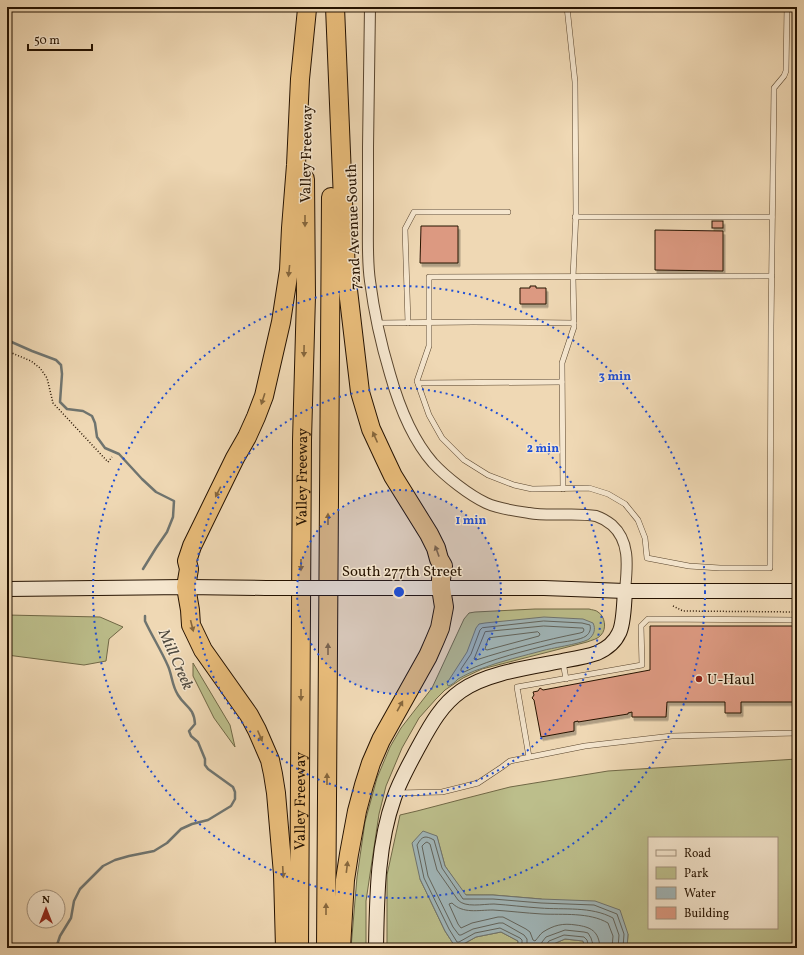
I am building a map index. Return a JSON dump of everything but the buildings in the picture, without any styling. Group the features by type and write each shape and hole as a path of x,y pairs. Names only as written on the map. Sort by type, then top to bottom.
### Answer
{"highway":[{"path":"334,7 346,273 360,392 371,429 384,458 393,476 429,534 436,548 439,559 444,566 441,579 444,608 436,640 380,740 371,762 360,798 349,854 341,948"},
{"name":"Valley Freeway","path":"326,948 329,441 334,7"},
{"path":"285,948 283,874 280,833 276,793 270,760 249,715 203,650 194,633 191,625 186,588 189,569 187,561 192,546 247,437 264,396 281,322 289,270 300,79 307,8"},
{"name":"Valley Freeway","path":"300,948 302,447 306,296 305,156 307,98 307,8"}],"main road":[{"name":"South 277th Street","path":"7,589 544,588 625,591 797,591"},
{"name":"72nd Avenue South","path":"376,948 377,894 380,863 389,812 400,781 433,720 445,704 460,691 480,680 590,655 605,648 614,641 622,626 625,591"}],"street":[{"name":"72nd Avenue South","path":"370,7 368,240 370,280 377,323 395,392 413,433 423,451 435,466 466,491 487,504 531,514 596,516 614,527 621,536 625,545 627,556 625,591"}],"lane":[{"path":"563,489 562,363 574,327 573,277 575,217 575,82 567,7"},
{"path":"772,276 429,277 429,346 417,381 429,415 442,438 464,460 488,475 514,485 532,489 589,488 608,494 625,504 638,520 645,538 647,558 689,566 720,568 770,568 774,88 784,76 786,71 787,7"},
{"path":"408,323 405,229 414,212 508,212"},
{"path":"575,217 772,217"},
{"path":"377,323 574,323"},
{"path":"418,383 562,382"},
{"path":"529,757 517,688 642,665 641,626 648,619 797,620"},
{"path":"563,661 566,678"},
{"path":"396,793 442,792 478,783 502,768 510,760 585,746 672,736 797,733"}],"path":[{"path":"7,351 31,361 40,368 47,378 53,403 108,462 112,457"},
{"path":"673,606 683,611 797,612"}],"green space":[{"path":"535,609 595,610 604,619 605,626 603,632 598,638 482,669 463,678 445,690 419,718 402,748 386,786 379,814 366,901 366,948 351,948 357,877 365,822 377,778 390,747 401,728 432,688 464,619 469,613"},
{"path":"7,615 100,617 123,627 109,639 106,661 84,665 7,655"},
{"path":"193,663 230,725 235,747 214,718 193,676"},
{"path":"797,759 797,948 794,948 794,942 787,948 627,948 628,934 541,899 493,895 465,895 445,866 437,837 420,879 445,931 456,948 387,948 387,875 400,815 510,787 608,771"},
{"path":"501,932 518,941 518,948 457,948 476,937"},
{"path":"565,939 583,941 585,948 549,948 551,945"}],"water":[{"path":"544,617 583,619 593,623 594,632 586,641 545,650 488,666 458,679 448,686 447,683 467,652 479,624"},
{"path":"423,831 437,836 445,866 466,895 493,895 595,901 620,910 628,934 627,948 585,948 583,941 565,939 551,945 549,948 518,948 518,941 501,932 476,937 456,948 445,931 420,879 412,843"}],"waterway":[{"name":"Mill Creek","path":"7,340 56,360 61,365 62,374 60,402 67,409 83,411 92,416 95,423 97,437 105,448 119,454 156,492 174,501 173,517 167,532 143,569"},
{"name":"Mill Creek","path":"56,948 60,936 71,918 74,901 80,889 103,866 115,860 154,851 167,843 181,829 192,824 208,820 231,806 235,799 233,787 208,769 205,765 205,759 198,742 191,736 189,731 195,724 193,714 176,692 168,666 145,621 145,616"}],"place":[{"name":"U-Haul","path":"699,679"}]}
